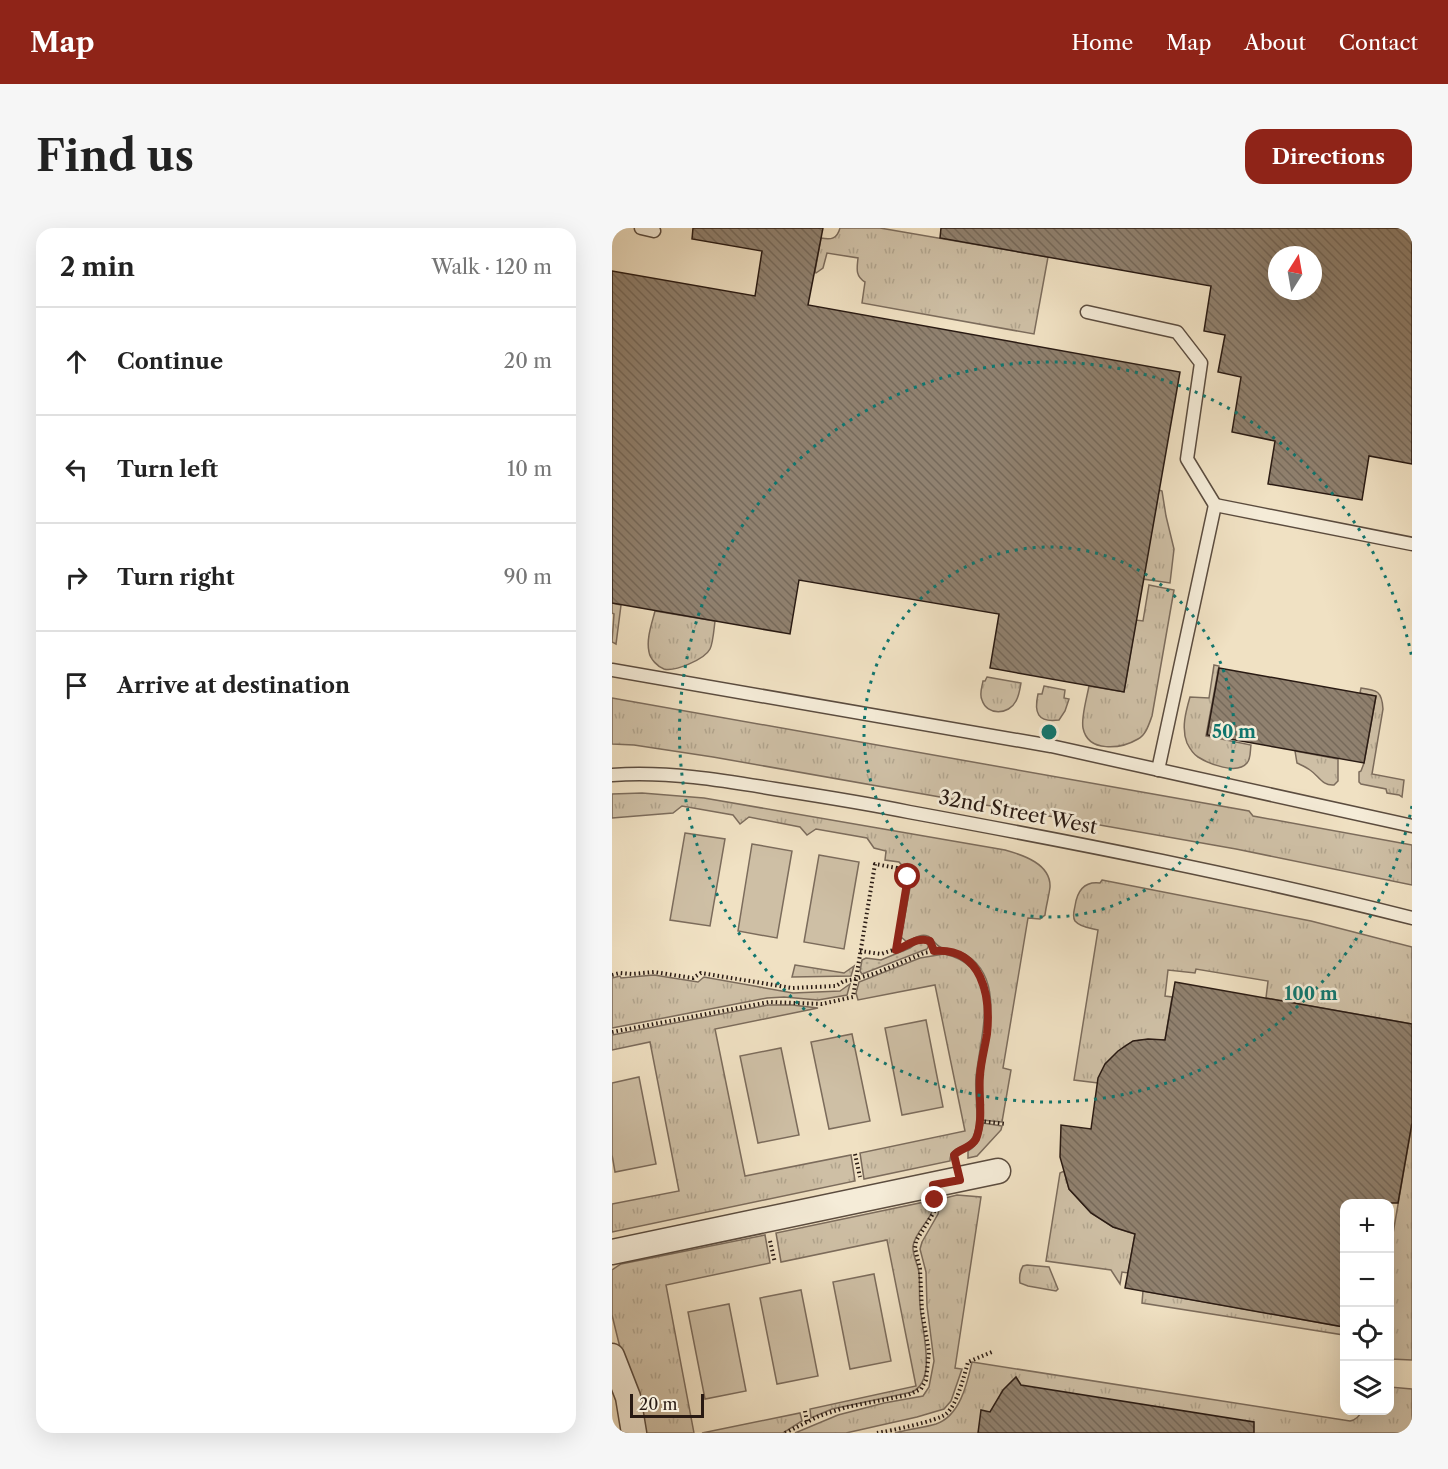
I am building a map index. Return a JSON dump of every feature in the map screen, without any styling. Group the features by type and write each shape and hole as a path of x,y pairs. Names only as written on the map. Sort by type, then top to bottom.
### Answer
{"street":[{"path":"612,1252 998,1171"},
{"path":"612,1356 628,1397 634,1433"}],"lane":[{"path":"1087,312 1177,332 1201,363 1187,459 1215,506 1158,770"},
{"path":"1215,506 1412,544"},
{"path":"612,670 1051,746 1412,826"},
{"name":"32nd Street West","path":"612,775 706,778 866,804 1072,842 1308,892 1412,918"}],"path":[{"path":"612,1032 769,1002 822,1004 853,997 875,864 897,868 908,877 896,950"},
{"path":"860,951 881,954 896,950 917,939 930,941 934,951"},
{"path":"612,975 654,972 693,978 701,973 792,988 836,986 844,981 855,980 934,951 952,951 963,956 973,964 984,984 987,1034 980,1075 980,1121 976,1137 969,1147 954,1155 960,1180"},
{"path":"980,1121 1006,1124"},
{"path":"855,1154 859,1170"},
{"path":"785,1433 819,1416 840,1409 908,1395 921,1389 926,1380 929,1352 922,1311 921,1269 915,1248 916,1241 934,1212 936,1204 933,1185"},
{"path":"877,1433 933,1420 946,1414 958,1394 968,1362 992,1352"},
{"path":"805,1411 807,1422"}],"green space":[{"path":"840,228 880,228 1048,257 1034,334 862,303 865,282 858,274 858,258 827,253 823,268 816,273 815,271 821,238 833,238"},
{"path":"1159,490 1162,491 1174,549 1170,583 1143,579"},
{"path":"1149,585 1174,590 1152,716 1145,732 1138,739 1114,747 1098,745 1091,742 1083,728 1083,713 1089,686 1124,692 1136,620 1143,621"},
{"path":"612,603 621,605 616,644 612,642 614,614"},
{"path":"655,611 715,621 710,649 696,661 682,667 664,669 659,666 651,657 648,647"},
{"path":"1214,665 1219,666 1206,736 1251,745 1248,761 1237,768 1216,765 1198,757 1190,749 1185,737 1185,720 1190,697 1209,698"},
{"path":"987,677 1021,683 1013,706 998,712 988,709 981,698 983,681"},
{"path":"1044,686 1065,690 1064,698 1069,699 1059,720 1046,720 1037,711 1038,694 1042,694"},
{"path":"1361,688 1378,692 1383,709 1372,774 1404,780 1402,797 1387,793 1386,789 1359,782 1359,772 1364,763 1376,696 1360,693"},
{"path":"612,698 1249,811 1253,816 1412,845 1412,885 1236,849 713,757 634,745 612,744"},
{"path":"1295,751 1338,759 1338,781 1334,785 1324,782 1297,763"},
{"path":"642,793 704,798 1005,850 1027,858 1041,867 1049,879 1050,890 1045,915 1040,919 1028,918 1003,1068 1011,1070 1002,1122 982,1120 982,1079 991,1011 987,980 968,956 958,951 940,947 926,936 920,936 907,942 901,937 912,877 899,862 885,860 886,851 874,848 867,838 816,829 807,835 800,827 749,817 740,824 733,815 682,806 673,813 612,818 612,794"},
{"path":"685,833 725,839 710,926 670,920"},
{"path":"752,844 792,851 777,938 738,931"},
{"path":"819,855 859,862 844,949 804,942"},
{"path":"1102,880 1311,921 1412,947 1412,1024 1266,998 1268,981 1196,969 1195,973 1168,970 1165,996 1172,997 1165,1040 1143,1040 1129,1043 1113,1058 1098,1083 1074,1080 1098,930 1077,923 1074,914 1082,888 1100,883"},
{"path":"924,942 929,945 927,949 862,974 860,971 862,960 866,958 881,960"},
{"path":"944,954 963,961 975,973 982,988 984,1023 976,1077 977,1116 973,1137 953,1152 950,1161 864,1179 860,1153 965,1131 935,985 858,1000 856,993 859,982 920,958"},
{"path":"795,965 844,973 854,966 851,976 792,977"},
{"path":"654,975 698,982 704,977 793,993 840,991 850,984 847,995 818,1000 767,998 612,1028 612,978"},
{"path":"768,1005 818,1008 715,1029 745,1176 851,1155 855,1181 612,1232 612,1204 679,1191 650,1042 612,1050 612,1035"},
{"path":"926,1020 943,1107 902,1115 885,1028"},
{"path":"852,1034 870,1121 829,1129 811,1042"},
{"path":"781,1048 799,1135 758,1143 740,1056"},
{"path":"639,1077 656,1164 615,1172 612,1155 612,1083"},
{"path":"983,1123 1002,1126 1001,1130 977,1156 968,1158 968,1151 977,1143"},
{"path":"1412,1123 1412,1360 1394,1359 1394,1228"},
{"path":"1064,1171 1069,1189 1091,1213 1113,1227 1135,1234 1128,1273 1122,1272 1120,1284 1111,1270 1046,1261 1060,1173"},
{"path":"957,1195 981,1197 955,1368 962,1369 951,1401 944,1409 846,1433 795,1433 838,1415 923,1396 929,1387 934,1361 927,1306 926,1272 920,1249 938,1214 941,1199"},
{"path":"934,1200 932,1213 913,1246 919,1273 926,1353 924,1377 920,1386 912,1392 832,1409 811,1418 810,1409 916,1386 887,1240 781,1262 776,1233"},
{"path":"765,1235 770,1263 666,1285 694,1433 644,1433 612,1315 612,1270 621,1264"},
{"path":"1027,1265 1049,1267 1058,1289 1056,1291 1020,1283 1021,1270"},
{"path":"874,1274 891,1361 850,1369 833,1282"},
{"path":"801,1290 818,1376 777,1384 760,1298"},
{"path":"1143,1291 1340,1326 1340,1334 1142,1303"},
{"path":"729,1304 746,1391 705,1399 688,1312"},
{"path":"972,1362 1350,1421 1359,1415 1394,1415 1394,1387 1412,1389 1412,1433 895,1433 936,1424 944,1420 957,1407 968,1380"},
{"path":"800,1413 802,1421 783,1433 702,1433"}],"building":[{"path":"693,228 823,228 808,305 1180,372 1124,692 990,668 999,614 799,580 790,634 612,603 612,271 755,296 762,251 692,239"},
{"path":"941,228 1412,228 1412,464 1369,456 1362,500 1268,484 1275,441 1232,432 1241,377 1218,372 1225,335 1204,331 1211,286 940,238"},
{"path":"1219,668 1376,696 1364,763 1207,735"},
{"path":"1175,982 1412,1024 1412,1123 1398,1203 1394,1203 1394,1199 1340,1199 1340,1326 1125,1288 1135,1234 1113,1227 1091,1213 1069,1189 1060,1157 1061,1125 1091,1129 1098,1078 1105,1064 1133,1041 1165,1040"},
{"path":"1016,1377 1021,1385 1254,1422 1254,1433 978,1433 981,1410 990,1412 1003,1390"}],"route":[{"path":"908,877 896,950 917,939 924,939 930,941 934,951 952,951 963,956 979,972 984,984 987,1008 987,1034 979,1086 980,1121 976,1137 969,1147 954,1155 960,1180 933,1185 935,1200"}]}
